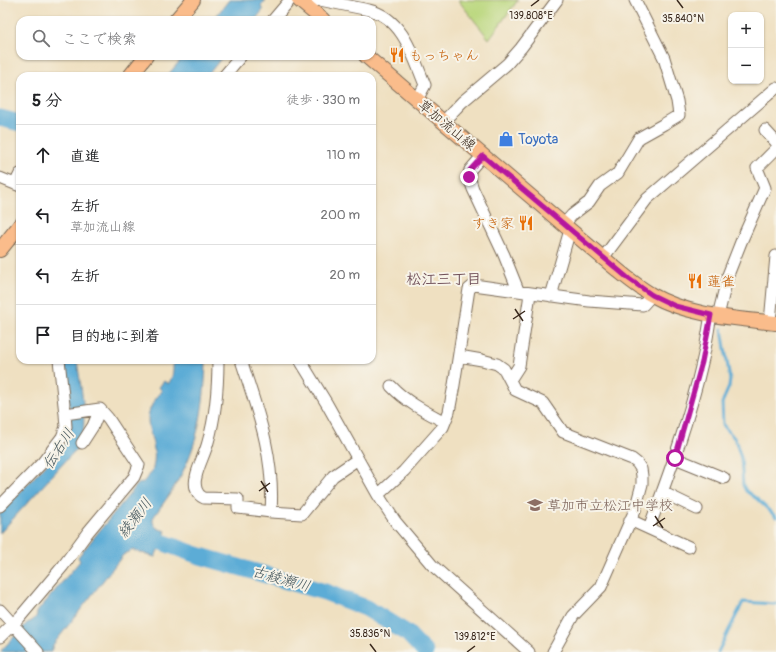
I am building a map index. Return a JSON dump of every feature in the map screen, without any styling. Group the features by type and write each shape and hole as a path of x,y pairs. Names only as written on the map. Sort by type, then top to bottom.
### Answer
{"main road":[{"path":"179,16 193,0"},
{"path":"303,3 318,16"},
{"path":"133,72 143,60"},
{"name":"草加流山線","path":"371,60 603,258 652,295 675,306 715,316 773,323"},
{"path":"0,250 16,230"}],"street":[{"path":"276,16 290,0"},
{"path":"303,3 320,0 369,10 377,12 396,26 405,38 425,85 417,100"},
{"path":"443,122 462,102 507,64 557,0"},
{"path":"550,296 567,227 572,215 589,202 600,186 618,173 639,138 679,114 677,101 664,58 635,0"},
{"path":"227,72 238,60"},
{"path":"603,258 647,199 776,88"},
{"path":"765,130 776,142"},
{"path":"649,528 675,458 728,275 765,188 757,168 776,149"},
{"path":"483,156 470,170 469,177 518,290"},
{"path":"0,178 16,184"},
{"path":"773,323 776,256"},
{"path":"378,495 404,471 443,427 452,399 468,289 474,285 518,290 530,294 643,305 652,295"},
{"path":"510,380 519,366 530,294"},
{"path":"459,356 497,364 504,369 515,390 543,403 563,432 632,458 641,469 642,484 639,500 601,587 573,616 553,652"},
{"path":"0,506 55,448 62,437 66,427 59,364"},
{"path":"218,364 216,410 207,445 195,478 199,496 204,498 238,499 238,508 302,514 333,476 358,459"},
{"path":"242,364 268,447 272,485 271,512"},
{"path":"302,364 327,404 378,495 395,521 432,565 529,652"},
{"path":"391,386 408,401 445,422"},
{"path":"65,414 100,409"},
{"path":"82,443 100,409"},
{"path":"0,637 14,626 88,532 134,477 139,465 108,418 100,409"},
{"path":"675,458 724,478"},
{"path":"662,492 697,510"},
{"path":"630,520 689,548"},
{"path":"0,610 38,652"}],"green space":[{"path":"458,0 518,0 489,39"}],"water":[{"path":"229,0 266,0 261,6 263,10 258,16 216,16"},
{"path":"181,60 220,60 210,72 170,72"},
{"path":"65,364 78,364 84,414 83,435 80,445 0,533 0,514 65,444 70,434 71,422"},
{"name":"綾瀬川","path":"173,364 206,364 202,407 196,438 191,454 174,487 153,518 153,524 156,527 166,531 155,557 132,550 123,555 53,645 51,652 0,652 27,623 34,619 37,612 80,561 78,557 138,484 142,483 149,476 153,468 154,447 149,430 149,412 153,402 162,391 159,387 164,381 168,384 173,373"}],"waterway":[{"name":"伝右川","path":"0,118 16,122"},
{"path":"722,329 730,380 729,387 722,403 723,425 735,439 741,458 743,485 746,491 776,517"},
{"name":"古綾瀬川","path":"140,534 197,555 325,592 366,608 407,633 425,652"},
{"path":"718,652 743,602 776,604"}],"place":[{"name":"もっちゃん","path":"397,55"},
{"name":"Toyota","path":"506,139"},
{"name":"すき家","path":"526,223"},
{"name":"蓮雀","path":"695,281"},
{"name":"草加市立松江中学校","path":"535,505"}],"district":[{"name":"松江三丁目","path":"444,279"}],"route":[{"path":"469,177 470,170 483,156 629,279 652,295 675,306 711,315 694,395 675,458"}]}
